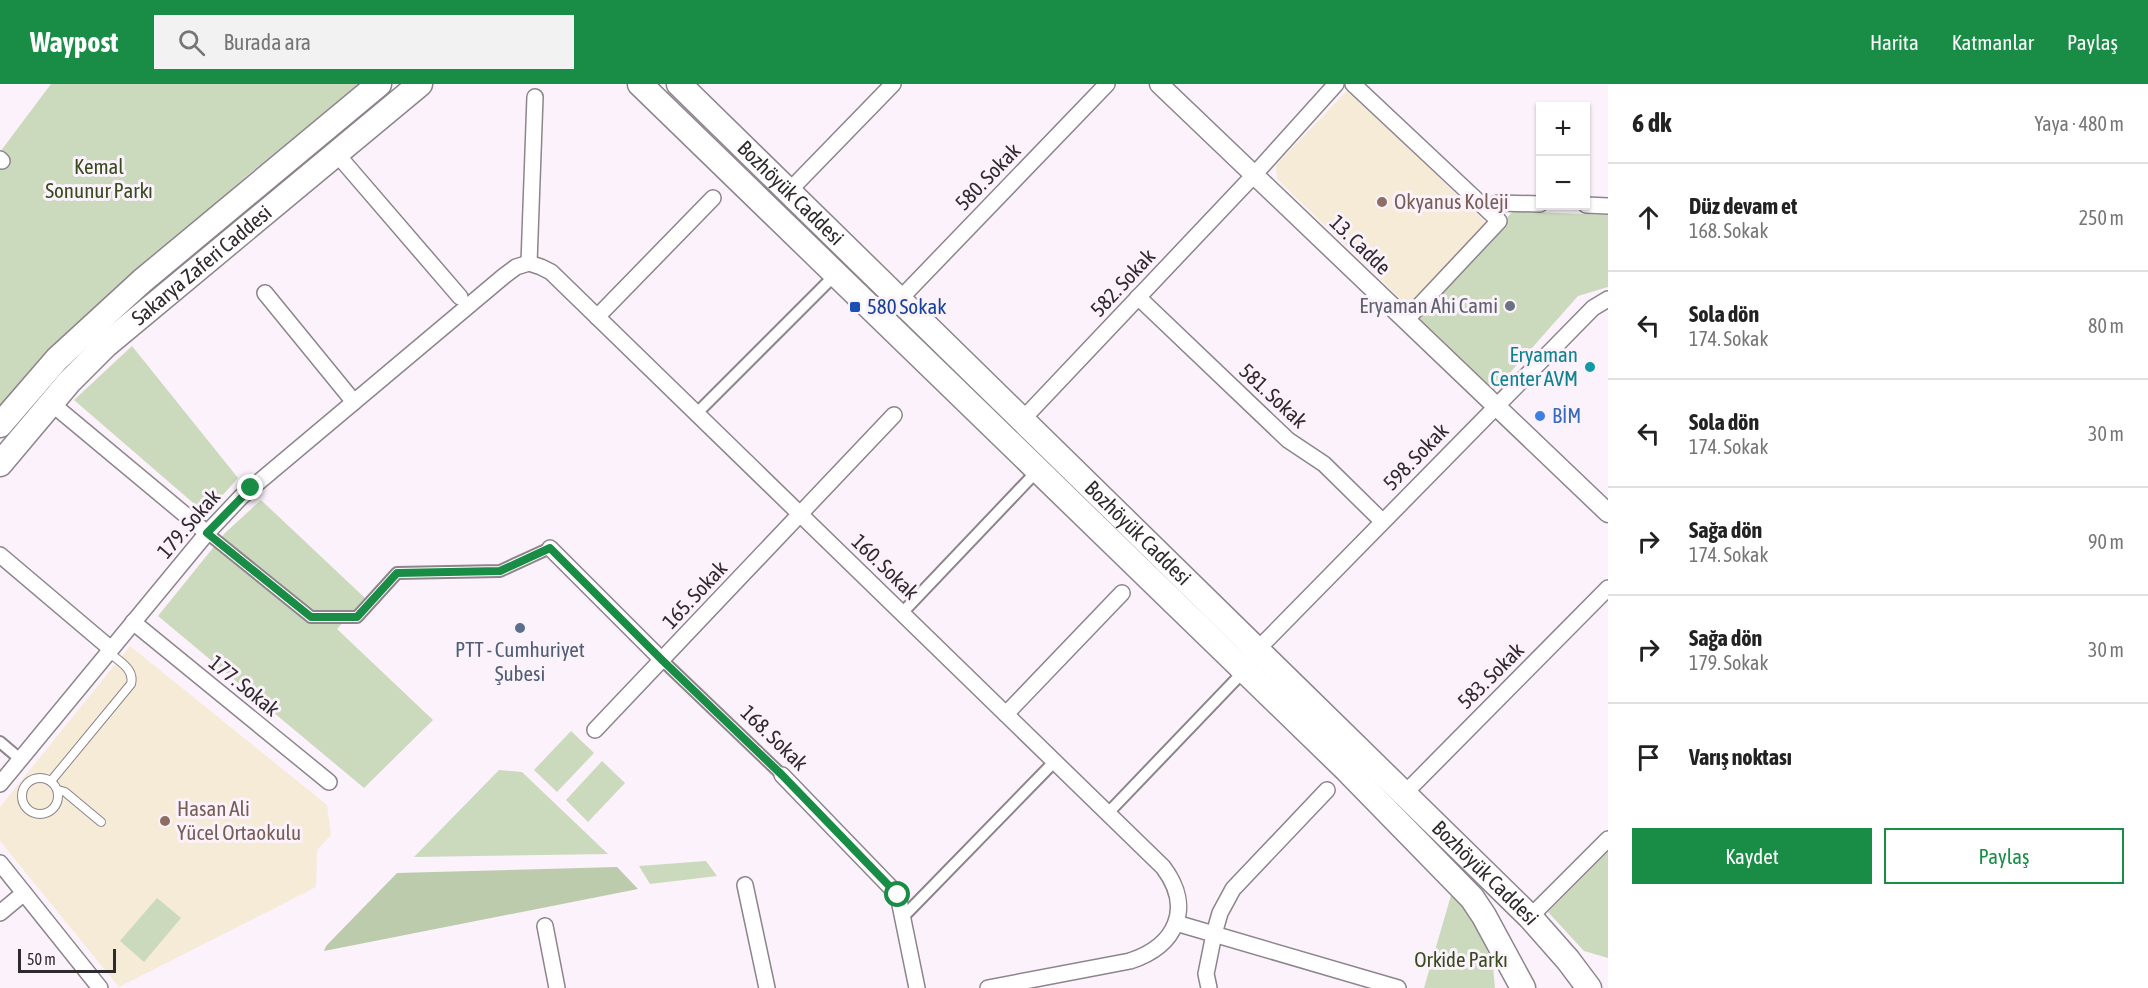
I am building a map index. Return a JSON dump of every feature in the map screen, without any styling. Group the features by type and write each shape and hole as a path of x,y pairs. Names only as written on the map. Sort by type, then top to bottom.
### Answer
{"main road":[{"name":"Sakarya Zaferi Caddesi","path":"0,425 57,359 142,281 379,84"},
{"name":"Sakarya Zaferi Caddesi","path":"0,464 51,403 106,345 420,84"},
{"name":"Bozhöyük Caddesi","path":"640,84 1038,470 1404,794 1530,917 1589,988"},
{"name":"Bozhöyük Caddesi","path":"679,84 1022,420 1251,660 1347,770 1472,898 1523,988"}],"street":[{"path":"789,191 893,84"},
{"name":"580. Sokak","path":"899,300 1107,84"},
{"name":"13. Cadde","path":"1159,84 1608,513"},
{"name":"582. Sokak","path":"1022,420 1254,175 1336,84"},
{"path":"1353,84 1499,221 1406,320"},
{"path":"529,263 535,97"},
{"path":"336,153 460,297"},
{"path":"597,317 713,198"},
{"path":"1485,207 1498,203 1536,204"},
{"path":"1590,206 1608,206"},
{"name":"160. Sokak","path":"529,263 550,272 1163,867 1171,877 1178,897 1176,923"},
{"name":"179. Sokak","path":"0,784 207,533 241,497 511,271 529,263"},
{"path":"696,414 836,274"},
{"path":"265,293 354,402"},
{"name":"581. Sokak","path":"1138,297 1288,440 1323,464 1382,521"},
{"name":"598. Sokak","path":"1251,660 1382,521 1495,406 1593,308 1608,299"},
{"path":"51,403 311,617 357,617 397,573 500,571 550,548"},
{"name":"165. Sokak","path":"595,730 894,415"},
{"path":"902,613 1038,470"},
{"name":"168. Sokak","path":"550,548 782,775 898,895 917,988"},
{"path":"0,555 110,650"},
{"name":"583. Sokak","path":"1404,794 1608,588"},
{"path":"1006,714 1122,593"},
{"name":"177. Sokak","path":"134,622 328,782"},
{"path":"1108,813 1251,660"},
{"path":"0,742 20,759"},
{"path":"903,918 1055,761"},
{"path":"1209,988 1206,974 1214,934 1220,913 1233,889 1327,790"},
{"path":"1530,917 1608,838"},
{"path":"0,863 100,988"},
{"path":"745,885 767,988"},
{"path":"0,913 24,893"},
{"path":"988,988 1058,981 1130,961 1150,954 1166,940 1176,923 1398,988"},
{"path":"545,926 557,988"}],"lane":[{"path":"51,781 131,684 133,677 130,670 110,650"},
{"path":"58,790 55,807 46,813 34,812 25,805 22,793 27,783 36,778 47,778 58,790 65,792 101,822"}],"shaded area":[{"name":"Okyanus Koleji","path":"1348,90 1487,224 1408,306 1277,179 1276,165"},
{"name":"Hasan Ali Yücel Ortaokulu","path":"130,646 327,805 331,835 317,850 316,887 119,987 0,841 0,807"}],"green space":[{"name":"Kemal Sonunur Parkı","path":"51,84 359,84 249,174 93,311 0,405 0,152"},
{"path":"1513,211 1608,215 1608,287 1578,296 1492,393 1415,317"},
{"path":"132,346 238,478 206,514 74,400"},
{"path":"261,500 365,598 337,629 433,720 364,788 158,616 225,533"},
{"path":"571,731 594,753 557,792 534,770"},
{"path":"602,761 625,783 588,822 566,800"},
{"path":"499,770 522,772 608,854 414,857"},
{"path":"1608,852 1608,958 1584,951 1548,912"},
{"path":"706,861 717,876 650,884 639,866"},
{"path":"617,867 638,889 324,951 326,946 397,873"},
{"name":"Orkide Parkı","path":"1452,892 1481,933 1493,967 1495,988 1424,988"},
{"path":"157,898 181,918 144,962 120,941"}],"place":[{"name":"Okyanus Koleji","path":"1382,202"},
{"name":"Eryaman Ahi Cami","path":"1510,306"},
{"name":"580 Sokak","path":"855,307"},
{"name":"Eryaman Center AVM","path":"1590,367"},
{"name":"BİM","path":"1540,416"},
{"name":"PTT - Cumhuriyet Şubesi","path":"520,628"},
{"name":"Hasan Ali Yücel Ortaokulu","path":"165,821"}],"route":[{"path":"251,488 207,533 311,617 357,617 397,573 500,571 550,548 782,775 898,895"}]}
